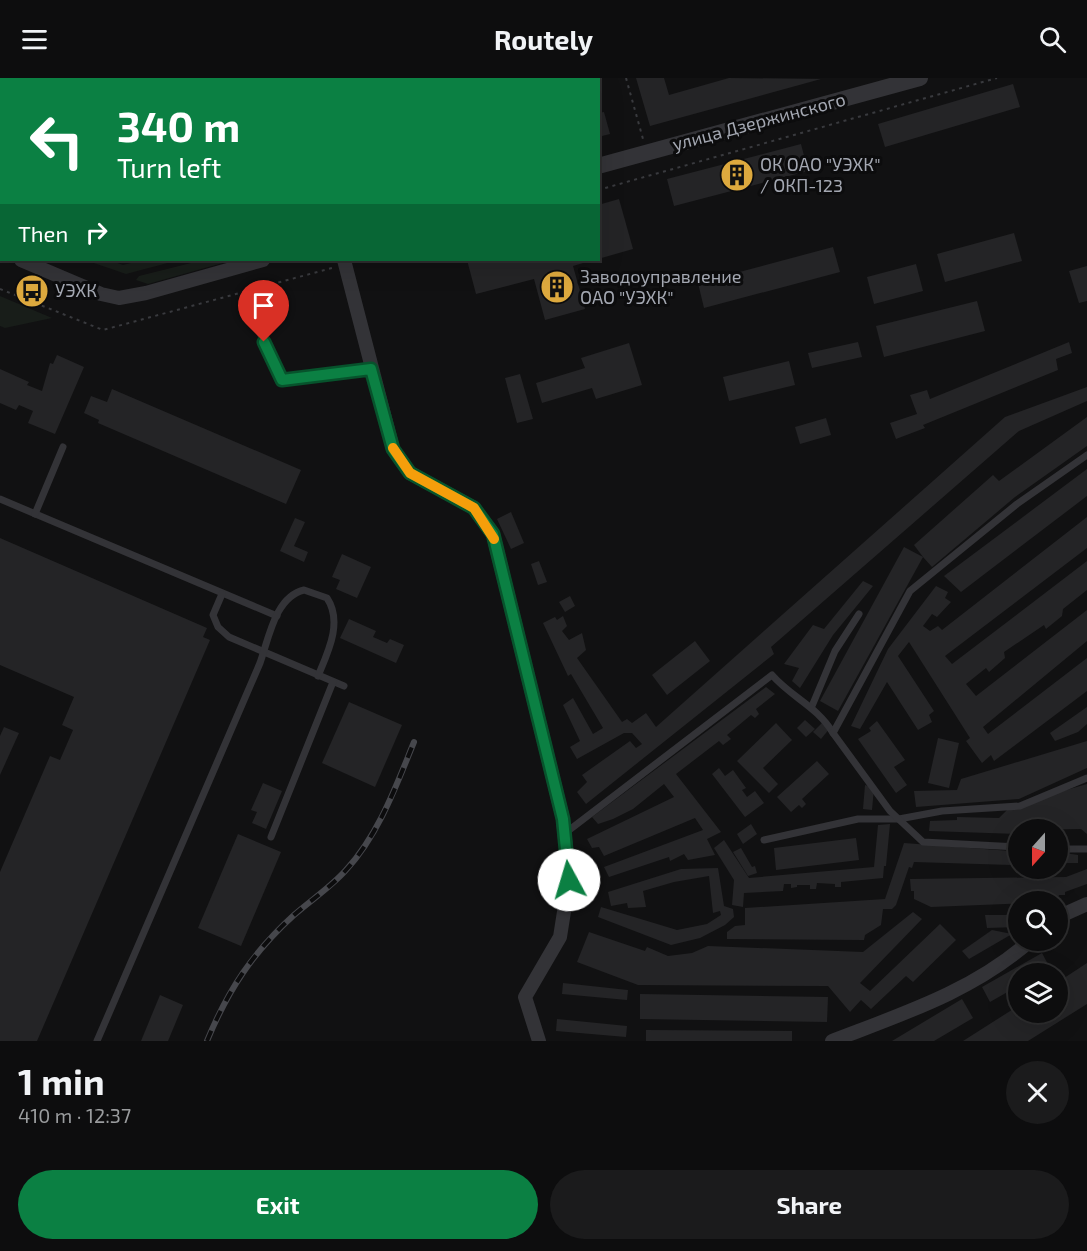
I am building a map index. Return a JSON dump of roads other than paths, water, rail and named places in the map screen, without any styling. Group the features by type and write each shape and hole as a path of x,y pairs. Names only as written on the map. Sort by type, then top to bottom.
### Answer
{"street":[{"name":"улица Дзержинского","path":"600,165 920,78"},
{"path":"23,261 101,294 119,297 146,293 259,261"},
{"path":"344,262 393,449 410,473 474,508 493,534 564,834 569,880 560,937 525,997 539,1041"},
{"path":"1068,913 1087,904"},
{"path":"832,1041 947,996 1008,961 1019,951"}],"lane":[{"path":"246,304 282,380 371,369"},
{"path":"35,514 63,447"},
{"path":"832,733 910,591 1017,504 1087,455"},
{"path":"0,499 277,616"},
{"path":"97,1041 264,652 277,616 286,598 304,590 317,592 327,598 331,605 333,630 318,676"},
{"path":"222,594 213,615 218,627 229,637 344,686"},
{"path":"812,706 835,651 859,614"},
{"path":"564,834 772,675 787,692 812,706 899,819 923,842 1008,846"},
{"path":"271,837 333,682"},
{"path":"764,840 858,819 899,819 942,811 1020,806 1087,778"},
{"path":"1068,849 1087,849"}],"railway":[{"path":"207,1041 233,988 266,943 294,915 334,882 358,856 386,809 414,742"}],"place":[{"name":"ОК ОАО \"УЭХК\" / ОКП-123","path":"737,175"},
{"name":"Заводоуправление ОАО \"УЭХК\"","path":"557,287"},
{"name":"УЭХК","path":"32,291"}]}
